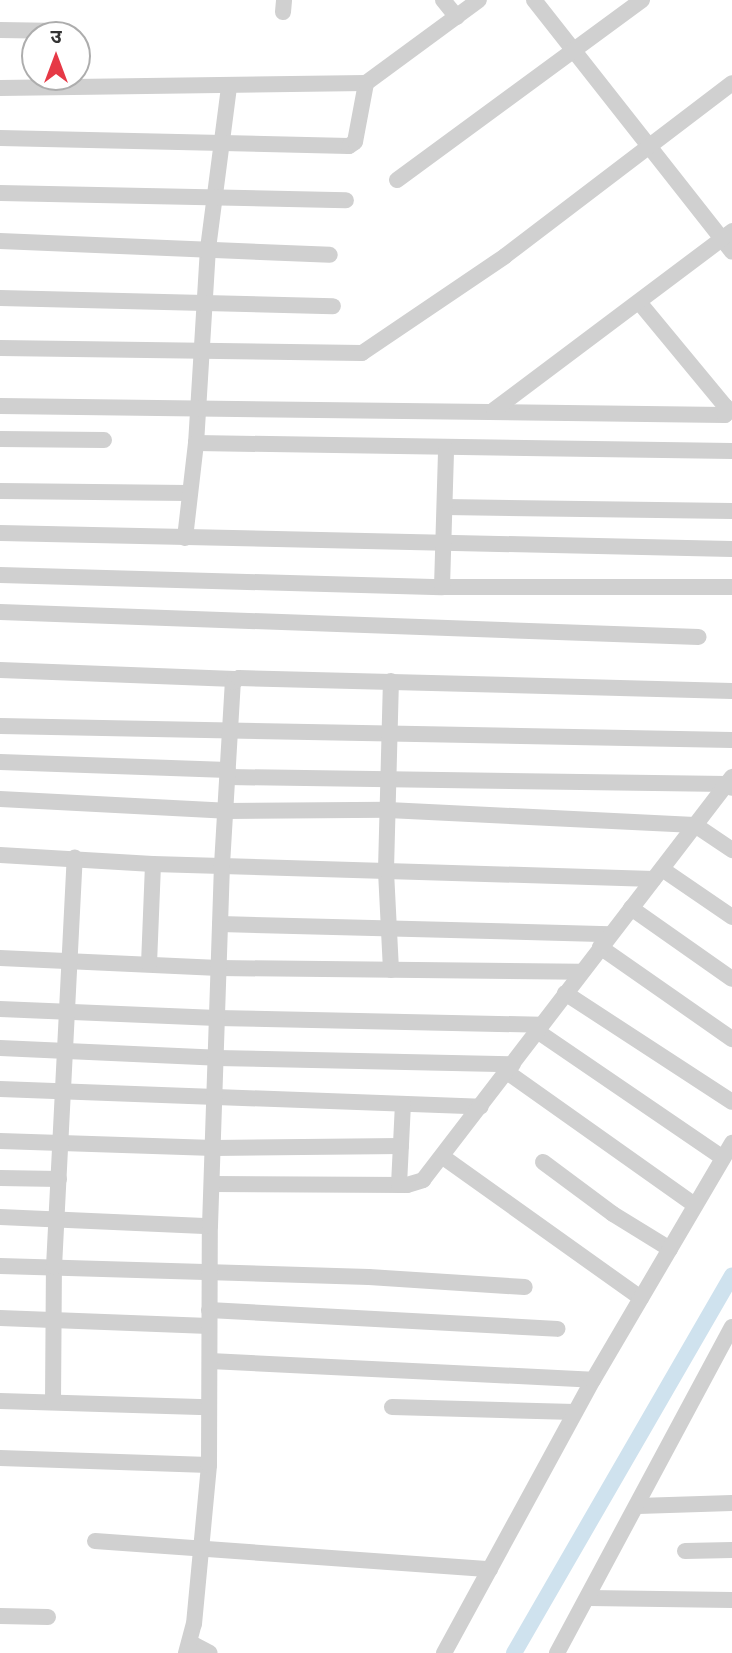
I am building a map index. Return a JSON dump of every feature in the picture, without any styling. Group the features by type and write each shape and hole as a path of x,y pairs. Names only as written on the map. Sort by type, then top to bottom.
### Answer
{"street":[{"path":"443,0 457,17"},
{"path":"0,88 366,83 479,0"},
{"path":"534,0 648,147 727,234 732,252"},
{"path":"397,180 574,53 642,0"},
{"path":"0,30 21,30"},
{"path":"0,138 349,146 355,142 366,83"},
{"path":"0,348 362,353 505,256 732,83"},
{"path":"185,538 188,493 196,443 208,248 229,86"},
{"path":"0,193 346,200"},
{"path":"494,410 727,234"},
{"path":"0,241 330,255"},
{"path":"0,298 205,300 333,306"},
{"path":"0,406 494,410 724,415 725,406 639,302"},
{"path":"0,439 104,440"},
{"path":"196,443 446,449 732,451"},
{"path":"442,587 446,449"},
{"path":"0,491 188,493"},
{"path":"445,507 732,511"},
{"path":"0,533 732,549"},
{"path":"0,575 442,587 732,587"},
{"path":"0,612 699,637"},
{"path":"0,670 235,679 732,691"},
{"path":"210,1653 188,1648 203,1549 209,1465 210,1226 222,865 235,679"},
{"path":"391,681 391,777 386,870 391,970"},
{"path":"0,726 732,740"},
{"path":"0,761 228,774 730,783"},
{"path":"213,1184 399,1185 416,1184 423,1180 481,1107 580,972 730,783"},
{"path":"0,799 226,811 388,810 695,825 732,850"},
{"path":"0,855 153,864 658,874 732,917"},
{"path":"54,1402 54,1267 75,858"},
{"path":"149,964 153,864"},
{"path":"631,908 732,979"},
{"path":"220,924 389,928 605,940 732,1039"},
{"path":"0,958 219,968 580,972"},
{"path":"565,993 732,1101"},
{"path":"0,1009 539,1028 723,1158"},
{"path":"0,1048 510,1068 695,1205"},
{"path":"0,1089 481,1107"},
{"path":"399,1185 403,1104"},
{"path":"0,1141 214,1148 401,1146"},
{"path":"444,1653 593,1380 732,1143"},
{"path":"443,1157 640,1298"},
{"path":"543,1163 613,1214 670,1249"},
{"path":"0,1178 60,1179"},
{"path":"0,1217 210,1226"},
{"path":"0,1266 369,1277 525,1287"},
{"path":"0,1318 53,1321 209,1318 557,1329"},
{"path":"557,1653 589,1598 732,1327"},
{"path":"210,1361 593,1380"},
{"path":"0,1401 208,1407"},
{"path":"392,1407 575,1412"},
{"path":"0,1458 209,1465"},
{"path":"638,1506 732,1503"},
{"path":"95,1541 490,1569"},
{"path":"685,1551 732,1550"},
{"path":"589,1598 732,1600"},
{"path":"0,1616 47,1617"}],"waterway":[{"path":"514,1653 732,1275"}]}
